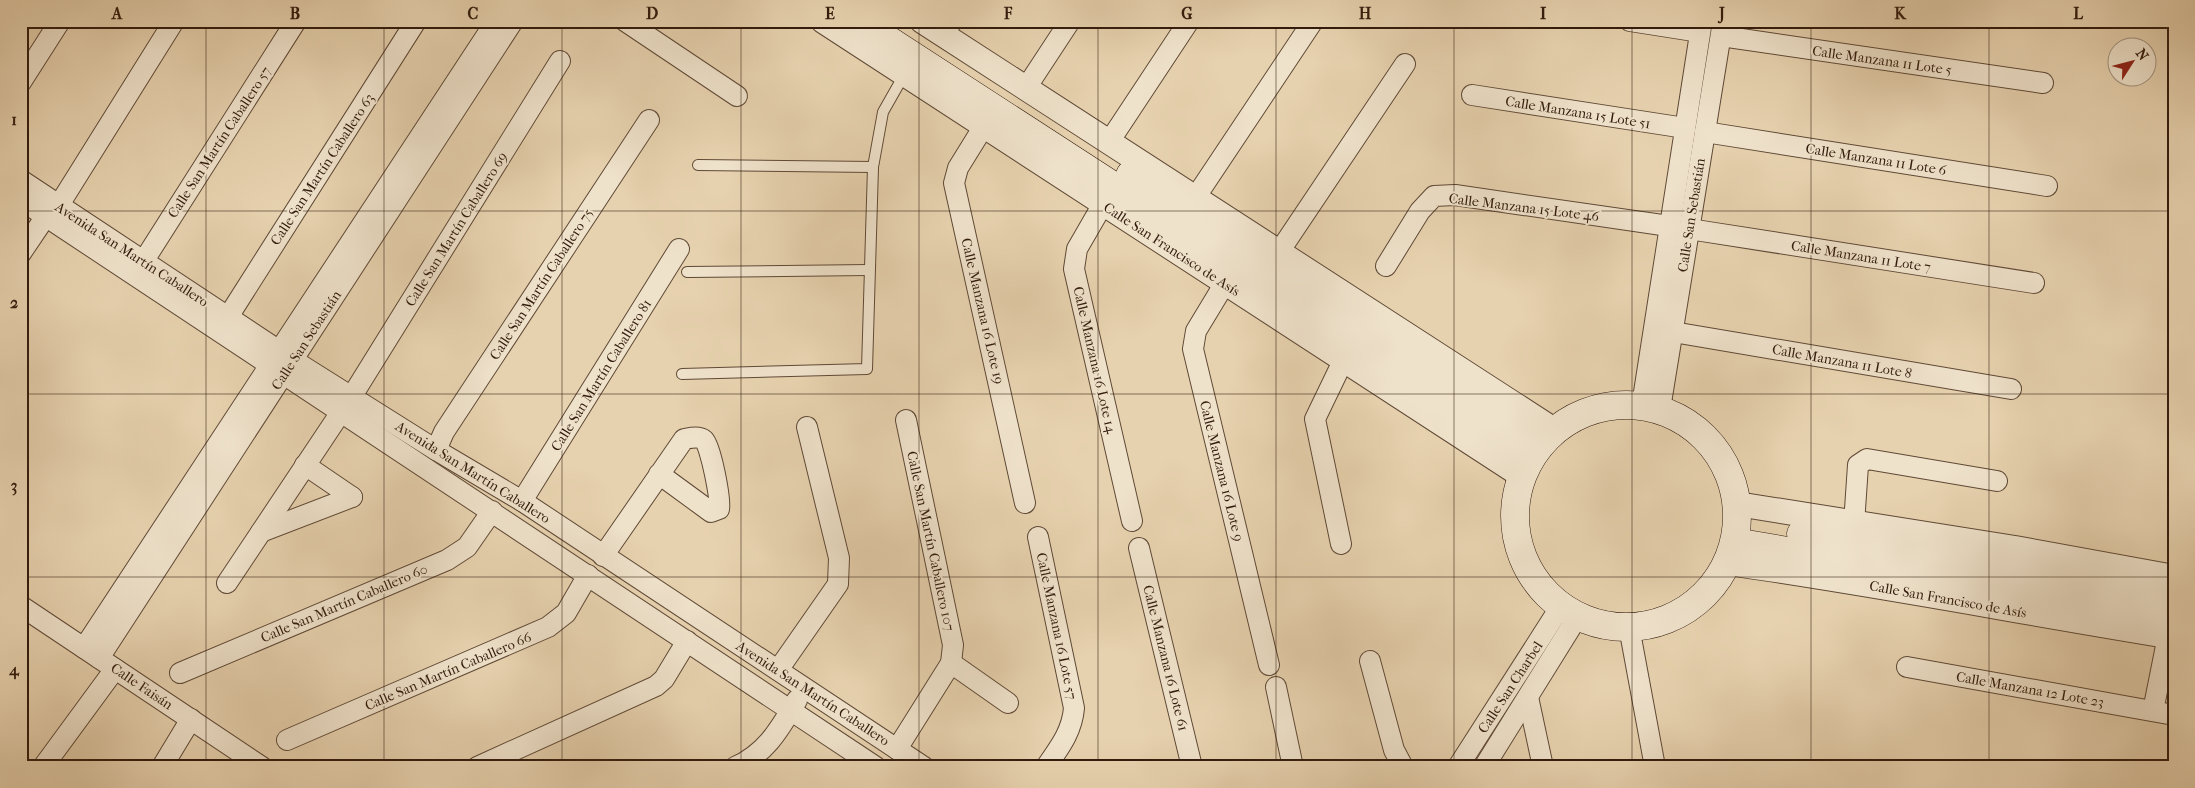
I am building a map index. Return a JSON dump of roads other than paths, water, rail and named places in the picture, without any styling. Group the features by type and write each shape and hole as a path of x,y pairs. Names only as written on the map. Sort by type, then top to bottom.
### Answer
{"main road":[{"name":"Calle San Francisco de Asís","path":"859,21 1537,451"},
{"path":"893,21 1537,451"},
{"path":"1651,407 1698,430 1725,463 1734,533 1706,596 1669,619 1629,627 1603,625 1570,611 1536,580 1520,548 1515,512 1537,451 1595,408 1651,407"},
{"name":"Calle San Francisco de Asís","path":"1734,533 2172,630"},
{"path":"1734,533 2174,596"}],"street":[{"path":"21,82 60,21"},
{"path":"21,253 52,211 174,21"},
{"name":"Calle San Martín Caballero 57","path":"143,262 296,21"},
{"name":"Calle San Martín Caballero 63","path":"228,317 416,21"},
{"name":"Calle San Sebastián","path":"43,767 99,658 496,21"},
{"name":"Calle San Sebastián","path":"282,362 513,21"},
{"path":"625,21 737,96"},
{"name":"Calle San Francisco de Asís","path":"823,21 1343,361 1537,451"},
{"path":"922,21 948,28 1026,88 1278,252 1537,451"},
{"path":"1026,88 1070,21"},
{"path":"1109,142 1189,21"},
{"path":"1195,198 1313,21"},
{"path":"1630,21 1701,27"},
{"name":"Calle San Sebastián","path":"1651,407 1669,226 1701,27"},
{"name":"Calle San Sebastián","path":"1651,407 1673,332 1722,28"},
{"name":"Calle Manzana 11 Lote 5","path":"1722,28 2043,83"},
{"name":"Calle San Martín Caballero 69","path":"227,583 346,404 560,61"},
{"path":"1278,252 1404,64"},
{"name":"Calle Manzana 15 Lote 51","path":"1472,95 1684,128"},
{"name":"Calle San Martín Caballero 75","path":"436,450 444,432 649,120"},
{"name":"Calle Manzana 16 Lote 19","path":"984,126 955,174 954,183 1025,503"},
{"name":"Calle Manzana 11 Lote 6","path":"1705,132 2047,186"},
{"name":"Avenida San Martín Caballero","path":"21,180 52,211 346,404 492,511 876,767"},
{"name":"Calle Manzana 15 Lote 46","path":"1386,266 1420,212 1434,196 1455,195 1669,226"},
{"name":"Avenida San Martín Caballero","path":"21,200 52,211 143,262 228,317 282,362"},
{"name":"Calle Manzana 16 Lote 14","path":"1103,204 1077,249 1074,270 1132,521"},
{"name":"Calle Manzana 11 Lote 7","path":"1689,228 2034,283"},
{"name":"Calle San Martín Caballero 81","path":"522,501 679,249"},
{"name":"Calle Manzana 16 Lote 9","path":"1225,283 1196,331 1193,349 1269,665"},
{"name":"Calle Manzana 11 Lote 8","path":"1673,332 2011,389"},
{"path":"1341,544 1315,419 1343,361"},
{"name":"Avenida San Martín Caballero","path":"346,404 436,450 522,501 924,767"},
{"name":"Calle San Martín Caballero 107","path":"906,420 953,645 951,663"},
{"path":"778,670 838,584 840,571 839,558 807,427"},
{"path":"1854,524 1858,466 1867,459 1997,481"},
{"path":"261,532 352,497 305,466"},
{"path":"603,556 659,474"},
{"name":"Calle San Martín Caballero 60","path":"180,673 447,560 467,547 492,511"},
{"path":"1734,533 1854,524 2016,548 2174,577"},
{"name":"Calle Manzana 16 Lote 57","path":"1038,537 1074,708 1073,722 1068,735 1046,767"},
{"name":"Calle Manzana 16 Lote 61","path":"1139,548 1192,767"},
{"name":"Calle San Martín Caballero 66","path":"287,740 548,627 566,613 588,575"},
{"name":"Calle Faisán","path":"21,606 262,767"},
{"name":"Calle San Charbel","path":"1484,767 1528,697 1570,611"},
{"name":"Calle San Charbel","path":"1458,767 1570,611"},
{"path":"1629,627 1655,767"},
{"name":"Calle San Francisco de Asís","path":"2153,711 2172,630"},
{"path":"477,767 650,690 664,679 687,642"},
{"path":"1370,661 1394,750 1403,767"},
{"path":"897,749 951,663 1008,703"},
{"name":"Calle Manzana 12 Lote 23","path":"1907,667 2174,715"},
{"path":"1276,687 1293,767"},
{"path":"735,767 756,756 764,748 804,688"},
{"path":"1528,697 1544,767"},
{"path":"162,767 191,719"}],"lane":[{"path":"682,374 867,370 873,167 883,112 904,75"},
{"path":"698,165 873,167"},
{"path":"687,272 869,270"}]}
